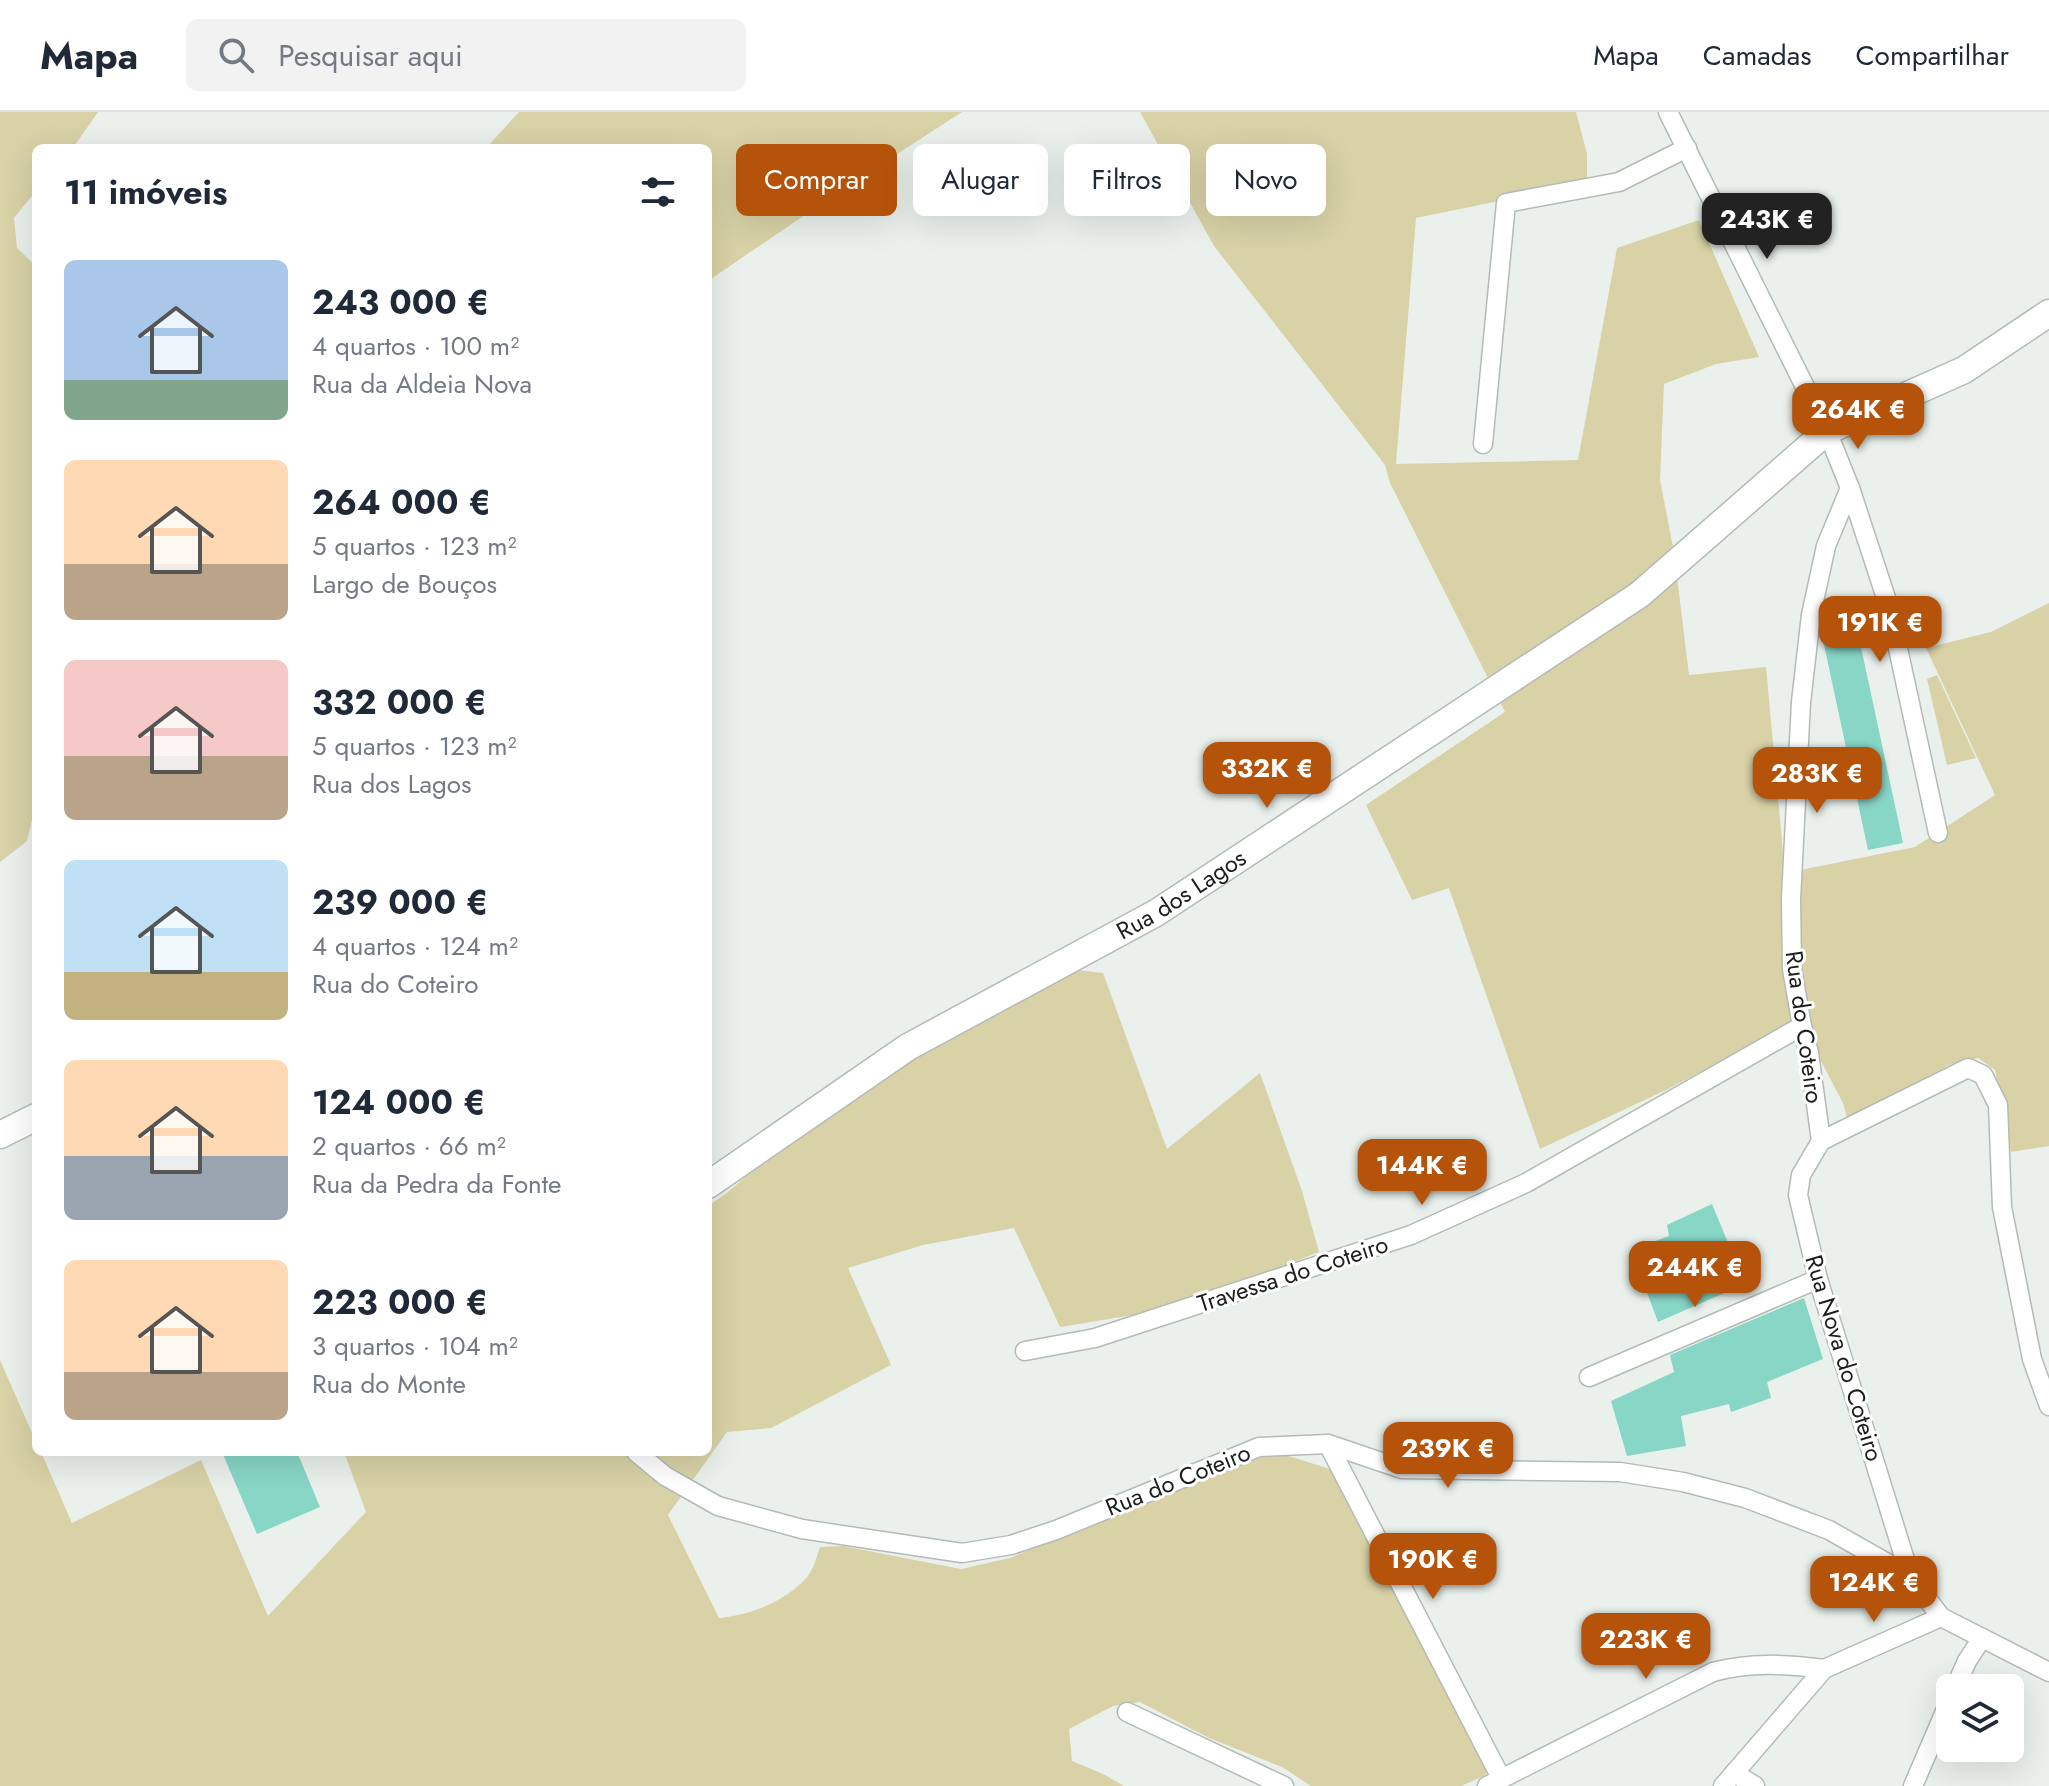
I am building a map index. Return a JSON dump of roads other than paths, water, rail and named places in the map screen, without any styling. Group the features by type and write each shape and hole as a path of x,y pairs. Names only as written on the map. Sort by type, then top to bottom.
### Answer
{"street":[{"path":"1668,112 1827,431 1850,488 1889,607 1938,833"},
{"path":"1483,444 1506,203 1619,182 1687,148"},
{"name":"Rua dos Lagos","path":"712,1182 908,1047 1156,913 1639,595 1827,431 1964,370 2049,313"},
{"name":"Rua do Coteiro","path":"1821,1141 1809,1053 1792,969 1801,702 1811,615 1826,546 1850,488"},
{"name":"Travessa do Coteiro","path":"1025,1351 1095,1338 1411,1235 1526,1183 1802,1026"},
{"path":"1821,1141 1968,1068 1983,1075 1998,1105 2002,1207 2032,1359 2049,1406"},
{"path":"0,1135 32,1119"},
{"name":"Rua Nova do Coteiro","path":"1821,1141 1801,1175 1798,1195 1818,1279 1910,1576"},
{"path":"1589,1377 1818,1279"},
{"path":"1328,1444 1494,1782 1713,1672 1737,1665 1783,1664 1824,1669"},
{"name":"Rua do Coteiro","path":"641,1456 665,1476 718,1506 802,1529 962,1553 1011,1545 1056,1530 1259,1447 1328,1444 1402,1469 1620,1472 1683,1482 1745,1498 1829,1530 1910,1576 1941,1617 2049,1672"},
{"path":"1755,1786 1729,1780 1824,1669 1941,1617"},
{"path":"1961,1674 1982,1638"},
{"path":"1127,1712 1284,1786"},
{"path":"1913,1786 1936,1733"}]}
